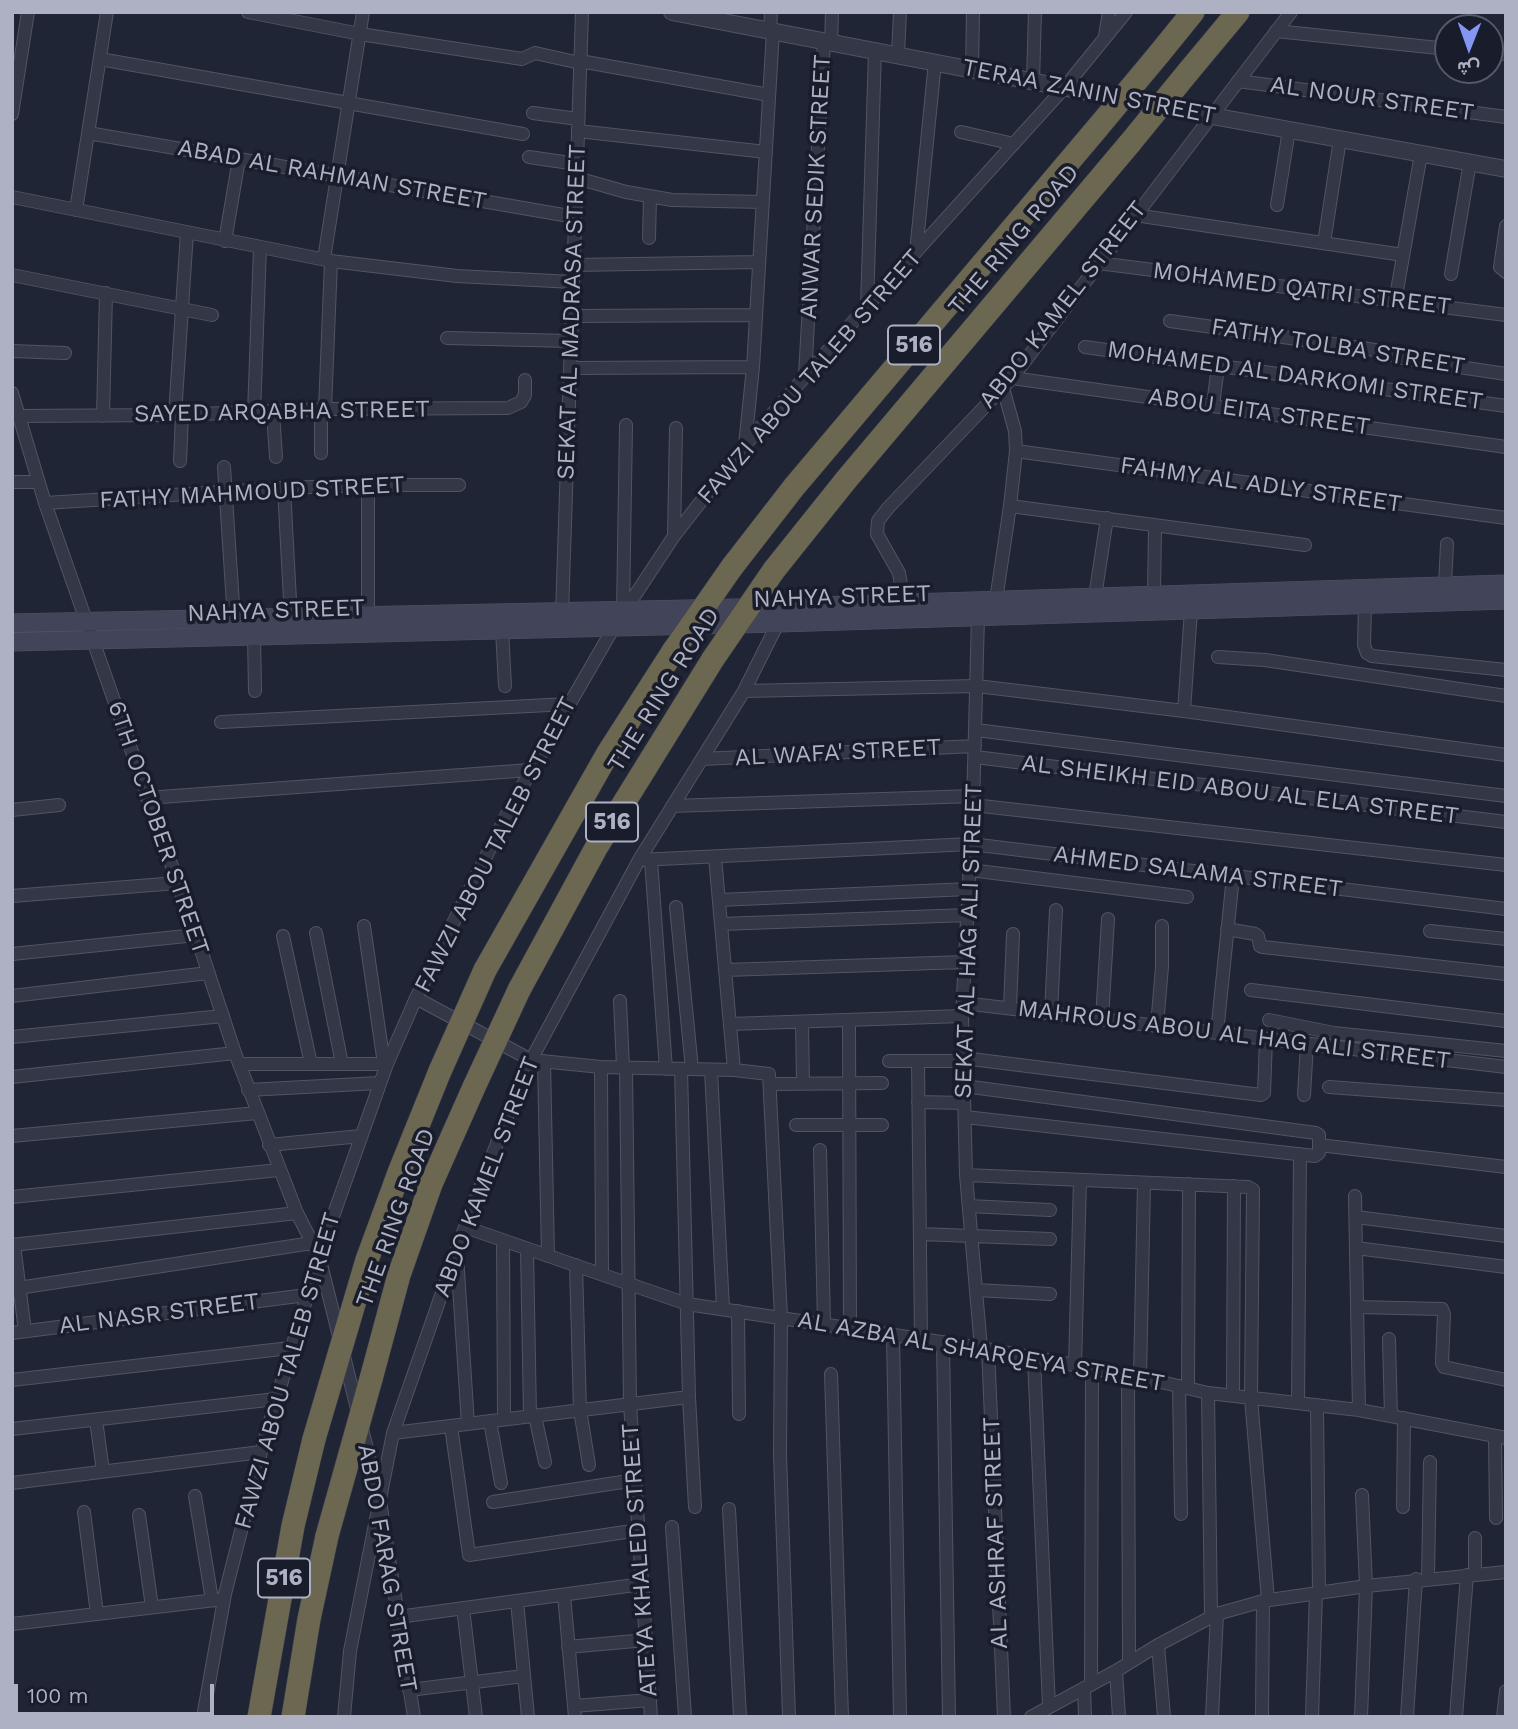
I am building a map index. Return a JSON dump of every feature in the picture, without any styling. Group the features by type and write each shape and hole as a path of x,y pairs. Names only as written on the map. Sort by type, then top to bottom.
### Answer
{"highway":[{"name":"THE RING ROAD","path":"259,1717 293,1526 314,1439 367,1260 440,1071 485,970 608,753 674,650 732,567 794,487 1193,12"},
{"name":"THE RING ROAD","path":"293,1717 327,1536 399,1275 431,1184 474,1087 519,990 596,848 713,659 774,570 846,480 1238,12"},
{"path":"244,1717 262,1689"},
{"path":"296,1692 307,1717"}],"main road":[{"name":"NAHYA STREET","path":"12,623 291,619 326,626 502,629 614,627 782,615 904,602 1506,584"},
{"name":"NAHYA STREET","path":"12,642 254,636 368,617 625,611 978,617 1506,600"}],"street":[{"path":"12,114 18,45 28,12"},
{"path":"76,211 107,12"},
{"path":"248,12 279,15 360,33 522,59 535,53 769,95"},
{"path":"321,453 328,260 337,176 363,12"},
{"name":"SEKAT AL MADRASA STREET","path":"562,612 582,12"},
{"name":"TERAA ZANIN STREET","path":"672,12 716,16 771,31 1212,116 1506,169"},
{"path":"745,445 753,367 763,202 771,12"},
{"name":"ANWAR SEDIK STREET","path":"805,375 832,12"},
{"path":"898,55 900,12"},
{"path":"972,69 973,12"},
{"path":"1033,81 1035,12"},
{"path":"1105,40 1109,12"},
{"name":"FAWZI ABOU TALEB STREET","path":"203,1717 218,1599 306,1296 385,1064 530,770 614,627 674,536 745,445 1065,87 1126,12"},
{"name":"ABDO KAMEL STREET","path":"904,602 899,573 877,534 878,521 1007,383 1291,12"},
{"path":"1276,31 1434,47"},
{"path":"867,306 875,51"},
{"path":"100,59 523,134"},
{"path":"916,252 935,62"},
{"name":"AL NOUR STREET","path":"1238,81 1506,117"},
{"path":"533,113 578,125 766,152"},
{"path":"1277,205 1289,130"},
{"path":"961,132 1014,144"},
{"name":"ABAD AL RAHMAN STREET","path":"88,133 575,217"},
{"path":"1324,243 1340,139"},
{"path":"1395,302 1421,154"},
{"path":"529,157 577,164"},
{"path":"225,241 239,159"},
{"path":"1451,274 1470,162"},
{"path":"576,178 672,200 763,202"},
{"path":"12,197 328,260 457,276 573,282"},
{"path":"649,238 650,197"},
{"path":"1135,215 1403,255"},
{"path":"1504,272 1500,262 1506,226"},
{"path":"180,461 178,415 187,232"},
{"path":"254,413 260,247"},
{"path":"573,265 759,262"},
{"name":"MOHAMED QATRI STREET","path":"1098,263 1506,315"},
{"path":"12,275 212,315"},
{"path":"103,415 106,293"},
{"path":"572,316 756,315"},
{"name":"FATHY TOLBA STREET","path":"1170,321 1375,350 1406,359 1506,374"},
{"path":"447,338 571,341"},
{"name":"MOHAMED AL DARKOMI STREET","path":"1085,346 1506,406"},
{"path":"12,351 65,353"},
{"path":"1213,405 1218,366"},
{"path":"570,368 753,367"},
{"name":"SAYED ARQABHA STREET","path":"15,416 508,408 521,402 525,395 525,380"},
{"path":"996,600 1016,451 1007,383"},
{"name":"ABOU EITA STREET","path":"1007,383 1213,405 1506,447"},
{"name":"6TH OCTOBER STREET","path":"12,393 15,416 248,1090 296,1213 319,1256"},
{"path":"273,412 276,457"},
{"path":"625,611 626,425"},
{"path":"674,536 676,428"},
{"name":"FAHMY AL ADLY STREET","path":"1016,451 1506,518"},
{"path":"224,467 233,620"},
{"path":"12,482 38,482"},
{"path":"368,485 368,617"},
{"name":"FATHY MAHMOUD STREET","path":"45,503 284,488 459,485"},
{"path":"284,488 291,619"},
{"path":"1010,506 1305,545"},
{"path":"1095,597 1107,519"},
{"path":"1154,594 1155,525"},
{"path":"1445,585 1447,544"},
{"path":"1365,605 1364,645 1367,653 1372,656 1506,670"},
{"path":"1184,711 1191,610"},
{"name":"ABDO KAMEL STREET","path":"345,1713 350,1651 393,1433 465,1227 517,1091 537,1060 672,806 744,691 782,615"},
{"name":"SEKAT AL HAG ALI STREET","path":"978,617 974,801 963,1009 963,1060 966,1175 976,1290 985,1349"},
{"path":"502,629 505,686"},
{"path":"254,636 255,691"},
{"path":"1219,657 1265,660 1506,696"},
{"path":"744,691 977,686 1506,755"},
{"path":"221,722 568,704"},
{"path":"976,730 1506,796"},
{"name":"AL WAFA' STREET","path":"702,759 975,752"},
{"name":"AL SHEIKH EID ABOU AL ELA STREET","path":"975,752 1506,822"},
{"path":"147,798 530,770"},
{"path":"672,806 974,801 1506,865"},
{"path":"12,810 60,805"},
{"name":"AHMED SALAMA STREET","path":"645,860 971,844 1506,909"},
{"path":"715,857 734,1070"},
{"path":"645,860 666,1069"},
{"path":"970,870 1187,897"},
{"path":"1217,1033 1233,876"},
{"path":"12,896 177,883"},
{"path":"719,900 969,889"},
{"path":"676,906 686,1069 687,1304 695,1507"},
{"path":"1051,1013 1056,910"},
{"path":"721,924 968,915"},
{"path":"1102,1019 1108,919"},
{"path":"12,1077 237,1059 311,1064 385,1064 364,926"},
{"path":"1157,1026 1162,926"},
{"path":"1227,929 1257,935 1259,944 1263,947 1506,974"},
{"path":"1430,931 1506,939"},
{"path":"316,933 342,1064"},
{"path":"1010,1008 1013,933"},
{"path":"12,954 196,935"},
{"path":"283,936 311,1064"},
{"path":"725,970 965,962"},
{"path":"12,996 208,973"},
{"path":"1251,990 1506,1021"},
{"path":"416,998 537,1060 601,1067 734,1070 766,1073 770,1080 780,1317 779,1455 789,1717"},
{"name":"ATEYA KHALED STREET","path":"620,1001 624,1067 630,1404 651,1717"},
{"name":"MAHROUS ABOU AL HAG ALI STREET","path":"730,1024 849,1020 963,1009 1010,1008 1506,1067"},
{"path":"12,1037 223,1016"},
{"path":"849,1020 850,1328"},
{"path":"1269,1020 1334,1032 1506,1051"},
{"path":"802,1022 803,1083"},
{"path":"889,1061 963,1060 1261,1095 1264,1093 1266,1039"},
{"path":"1304,1095 1307,1044"},
{"path":"537,1060 548,1256"},
{"path":"918,1061 920,1339"},
{"path":"601,1067 602,1274"},
{"path":"711,1070 723,1309"},
{"path":"770,1080 803,1083 882,1083"},
{"path":"248,1090 379,1083"},
{"path":"964,1086 1316,1132 1319,1135 1319,1145 1318,1155 1300,1154 965,1118"},
{"path":"1329,1087 1506,1100"},
{"path":"918,1102 964,1103"},
{"path":"12,1136 257,1113"},
{"path":"796,1125 882,1125"},
{"path":"269,1145 361,1136"},
{"path":"1319,1145 1506,1167"},
{"path":"820,1150 824,1323"},
{"path":"1298,1403 1300,1154"},
{"path":"12,1197 279,1170"},
{"path":"966,1175 1252,1188 1251,1398 1266,1600 1262,1717"},
{"path":"1075,1366 1080,1180"},
{"path":"1129,1663 1134,1377 1144,1182"},
{"path":"1181,1514 1189,1184"},
{"path":"1233,1396 1234,1186"},
{"path":"1355,1196 1359,1410"},
{"path":"969,1206 1050,1210"},
{"path":"19,1332 13,1245 296,1213"},
{"path":"1356,1217 1506,1236"},
{"name":"AL AZBA AL SHARQEYA STREET","path":"465,1227 687,1304 985,1349 1208,1393 1359,1410 1500,1437"},
{"path":"920,1234 1050,1239"},
{"path":"503,1241 504,1419"},
{"path":"16,1289 312,1243"},
{"path":"1356,1248 1506,1267"},
{"path":"527,1249 533,1416 545,1462"},
{"path":"456,1252 468,1424"},
{"name":"ABDO FARAG STREET","path":"319,1256 380,1501 414,1717"},
{"path":"576,1265 580,1410 589,1465"},
{"path":"976,1290 1050,1294"},
{"name":"AL NASR STREET","path":"19,1332 306,1296"},
{"path":"1357,1307 1442,1309 1444,1367 1506,1380"},
{"path":"738,1311 739,1414"},
{"path":"893,1335 900,1717"},
{"path":"1389,1339 1403,1507"},
{"path":"943,1343 949,1717"},
{"path":"12,1380 290,1348"},
{"name":"AL ASHRAF STREET","path":"985,1349 1004,1717"},
{"path":"1034,1358 1049,1707"},
{"path":"1085,1717 1092,1370"},
{"path":"831,1374 842,1717"},
{"path":"1208,1393 1214,1616 1212,1717"},
{"path":"393,1433 689,1397"},
{"path":"12,1429 276,1399"},
{"path":"1312,1717 1317,1593 1317,1405"},
{"path":"96,1420 103,1471"},
{"path":"490,1421 501,1483"},
{"path":"450,1426 469,1555 639,1530"},
{"path":"1496,1518 1500,1437"},
{"path":"12,1483 261,1452"},
{"path":"1406,1717 1422,1579 1430,1462"},
{"path":"493,1502 635,1480"},
{"path":"1361,1717 1366,1586 1362,1495"},
{"path":"12,1624 218,1599 195,1496"},
{"path":"729,1509 740,1717"},
{"path":"84,1512 97,1614"},
{"path":"139,1515 152,1607"},
{"path":"673,1527 685,1717"},
{"path":"1456,1717 1475,1538"},
{"path":"1031,1717 1214,1616 1266,1600 1422,1579 1506,1572"},
{"path":"398,1617 642,1584"},
{"path":"564,1595 574,1711 650,1700"},
{"path":"517,1601 528,1717"},
{"path":"463,1608 476,1717"},
{"path":"568,1647 646,1640"},
{"path":"1158,1645 1164,1717"},
{"path":"1116,1671 1119,1717"},
{"path":"410,1690 524,1676"},
{"path":"1503,1717 1506,1690"}]}
